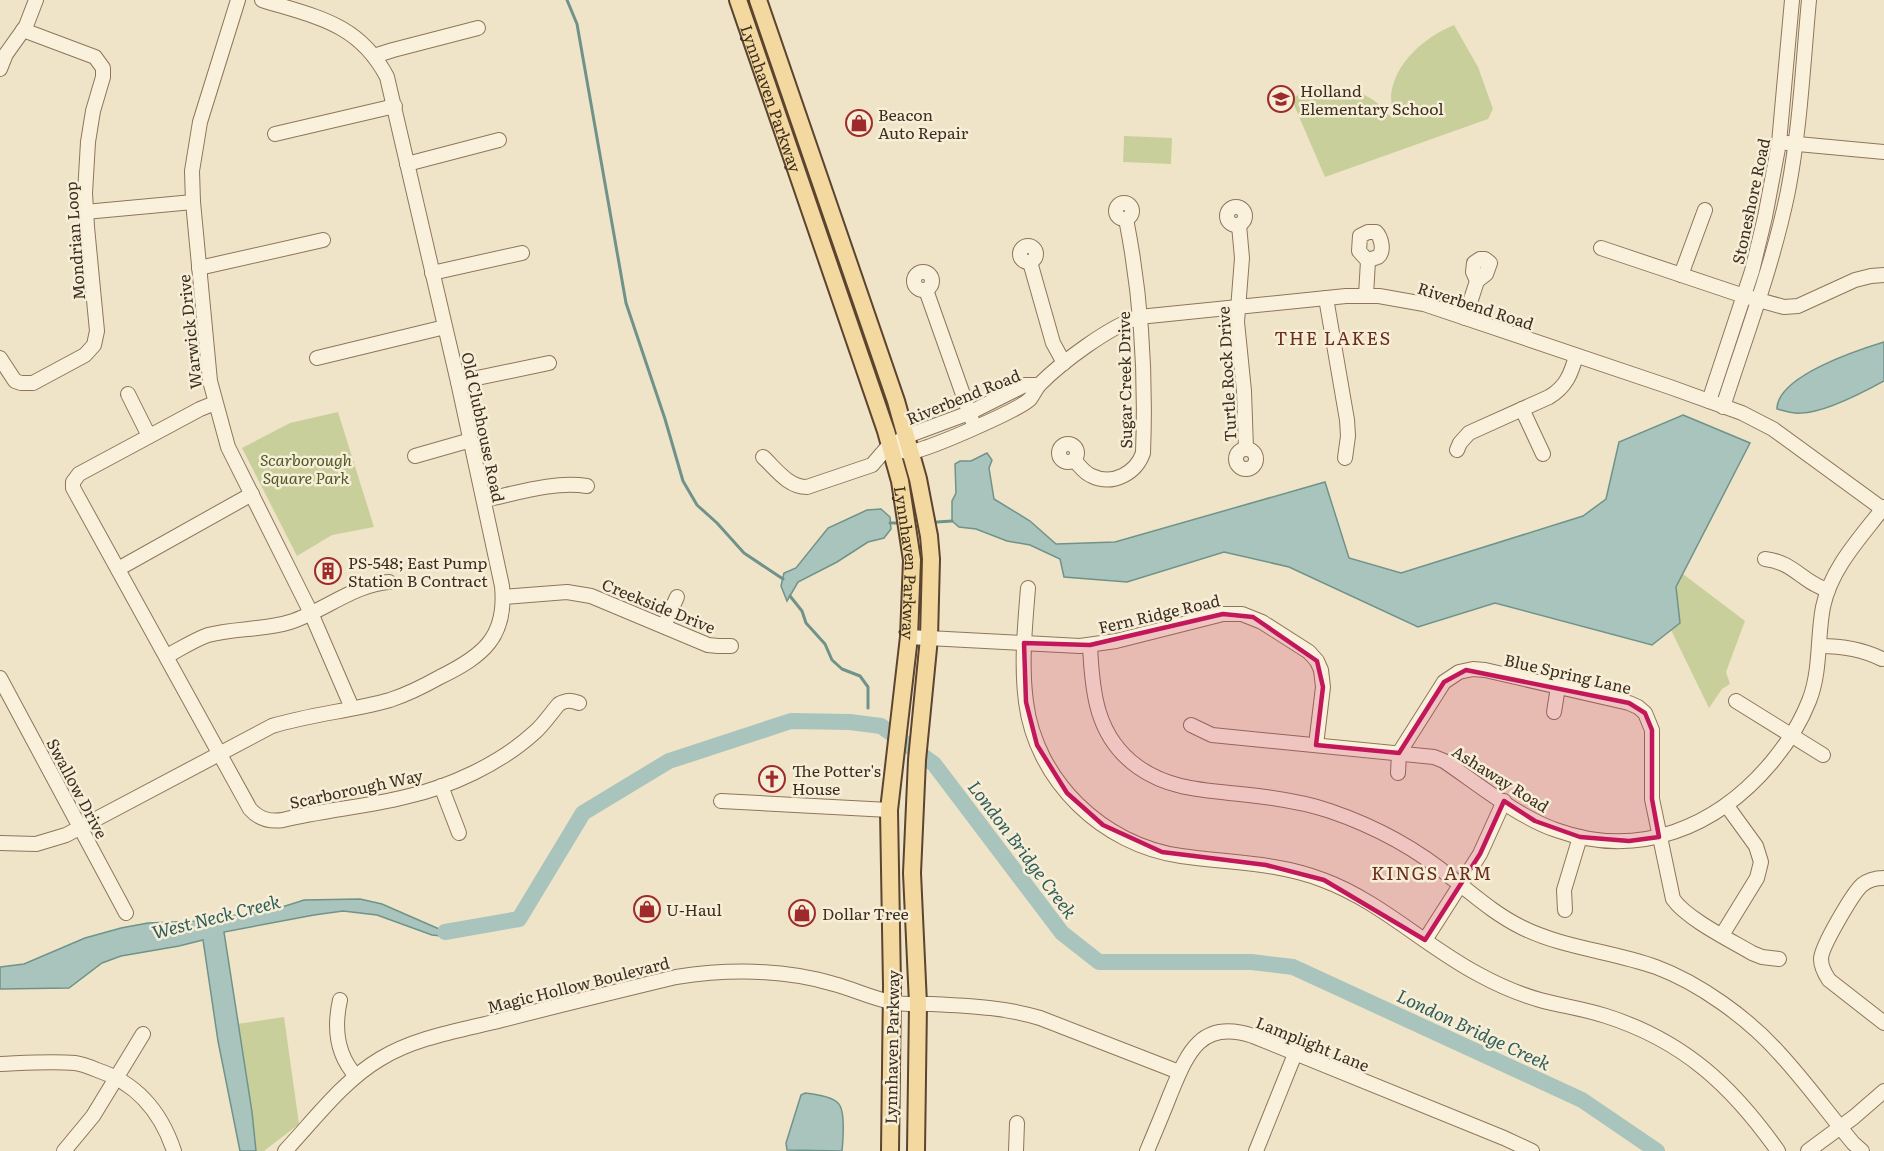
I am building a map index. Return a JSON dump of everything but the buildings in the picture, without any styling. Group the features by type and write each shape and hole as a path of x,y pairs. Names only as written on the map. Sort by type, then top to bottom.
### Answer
{"main road":[{"name":"Lynnhaven Parkway","path":"738,0 891,447 903,499 912,560 909,637 889,810 892,1002 890,1151"},
{"name":"Lynnhaven Parkway","path":"758,0 907,436 923,502 931,559 929,638 917,760 912,894 918,1004 916,1151"},
{"path":"889,810 898,815 904,828 906,874 912,894"}],"street":[{"path":"0,69 6,54 31,16 36,0"},
{"name":"Warwick Drive","path":"238,0 200,122 192,171 210,381 228,447 311,613 352,708"},
{"name":"Old Clubhouse Road","path":"0,843 36,844 52,841 272,726 291,720 375,704 412,692 467,664 486,647 493,637 501,613 503,597 484,500 387,77 375,56 343,28 262,0"},
{"name":"Stoneshore Road","path":"1709,401 1752,271 1765,217 1779,143 1792,0"},
{"path":"1723,407 1779,230 1795,144 1809,0"},
{"path":"375,56 478,28"},
{"name":"Mondrian Loop","path":"0,358 15,381 33,383 85,355 94,345 98,331 86,212 86,165 93,111 103,77 103,68 95,57 23,30"},
{"path":"275,134 395,106"},
{"path":"407,164 499,140"},
{"path":"1779,143 1884,152"},
{"path":"86,212 193,202"},
{"path":"1681,275 1705,210"},
{"name":"Sugar Creek Drive","path":"1074,460 1090,475 1104,480 1130,473 1140,461 1143,453 1139,317 1132,248 1126,219"},
{"name":"Turtle Rock Drive","path":"1239,225 1242,258 1237,322 1244,391 1246,449"},
{"path":"199,268 323,240"},
{"path":"1601,248 1776,306 1792,307 1856,280 1884,275"},
{"path":"432,273 522,253"},
{"path":"1366,295 1368,261"},
{"path":"1030,262 1053,343 1064,363"},
{"path":"1464,318 1477,281"},
{"path":"926,290 974,428"},
{"name":"Riverbend Road","path":"891,447 911,453 1000,418 1029,399 1038,385 1064,363 1114,327 1139,317 1366,295 1400,298 1424,304 1709,401 1749,417 1773,429 1883,508"},
{"path":"1326,298 1347,420 1348,436 1345,458"},
{"path":"316,358 445,327"},
{"path":"1457,450 1469,433 1549,397 1560,389 1570,375 1576,356"},
{"path":"458,382 549,363"},
{"name":"Riverbend Road","path":"891,447 907,436 969,413 1025,385 1038,385"},
{"path":"128,394 149,436"},
{"path":"215,403 79,474 75,477 73,488 220,753"},
{"path":"1522,409 1543,454"},
{"path":"415,456 471,440"},
{"path":"763,457 791,483 807,487 873,465 885,450 891,447"},
{"path":"484,500 558,484 587,486"},
{"path":"118,569 252,494"},
{"name":"Ashaway Road","path":"1191,725 1212,735 1434,757 1444,761 1535,821 1556,830 1606,841 1659,837 1696,824 1726,806 1761,775 1792,735 1809,700 1818,668 1823,606 1828,590 1838,569 1883,508"},
{"path":"1765,559 1785,563 1816,585 1828,590"},
{"path":"167,656 209,635 283,624 374,585 389,582"},
{"path":"1028,588 1024,643 1026,702 1031,728 1050,769 1067,793 1080,807 1103,825 1124,838 1162,852 1283,868 1324,880 1361,898 1497,984 1539,1000 1605,1016 1645,1032 1670,1045 1709,1071 1746,1108 1778,1151"},
{"name":"Creekside Drive","path":"503,597 578,592 708,645 731,646"},
{"path":"664,626 677,597"},
{"name":"Fern Ridge Road","path":"909,637 1090,645 1137,637 1223,614 1242,614 1253,617 1309,652 1317,661 1321,670 1323,687 1316,745"},
{"path":"1090,645 1092,688 1100,716 1113,742 1135,765 1148,774 1189,789 1288,800 1331,811 1384,834 1437,867 1500,915 1528,930 1566,944 1639,961 1679,978 1713,998 1753,1027 1773,1046 1840,1128 1862,1151"},
{"path":"1820,646 1855,649 1882,659"},
{"name":"Blue Spring Lane","path":"1399,753 1444,682 1459,672 1473,669 1629,703 1638,707 1645,713 1652,730 1652,799 1673,899 1693,917 1752,953 1779,959"},
{"name":"Swallow Drive","path":"2,683 126,913"},
{"path":"1554,712 1558,687"},
{"name":"Scarborough Way","path":"220,753 250,808 268,821 283,820 405,797 441,786 466,776 515,748 535,732 559,704 570,700 579,703"},
{"path":"1736,701 1823,755"},
{"path":"1398,773 1399,753"},
{"path":"441,786 459,832"},
{"path":"721,801 889,810"},
{"path":"1425,940 1480,854 1504,801"},
{"path":"1722,935 1757,878 1761,862 1756,846 1726,806"},
{"path":"1565,910 1564,890 1580,837"},
{"path":"1884,878 1868,881 1857,890 1825,945 1821,958 1829,980 1884,1023"},
{"name":"Magic Hollow Boulevard","path":"285,1151 356,1076 381,1058 412,1044 676,977 700,973 748,971 808,978 833,983 892,1002 918,1004"},
{"path":"340,999 337,1023 339,1049 356,1076"},
{"path":"918,1004 1001,1008 1021,1012 1179,1072"},
{"name":"Lamplight Lane","path":"1148,1151 1185,1059 1204,1039 1224,1031 1242,1032 1533,1151"},
{"path":"64,1151 93,1116 143,1034"},
{"path":"1260,1150 1295,1054"},
{"path":"0,1064 76,1064 103,1071 134,1089 154,1110 167,1130 174,1151"},
{"path":"1808,1151 1884,1091"},
{"path":"1016,1151 1017,1123"}],"highlighted area":[{"path":"1223,614 1253,617 1317,661 1323,687 1316,745 1399,753 1444,682 1466,670 1629,703 1645,713 1652,730 1652,799 1659,837 1629,841 1580,837 1535,821 1504,801 1480,854 1425,940 1324,880 1266,865 1162,852 1103,825 1067,793 1037,745 1026,702 1024,643 1090,645"}],"green space":[{"path":"1454,25 1478,67 1493,109 1488,119 1325,177 1291,98 1324,88 1344,88 1365,95 1393,118 1391,95 1398,72 1422,44"},
{"path":"1124,136 1172,138 1171,164 1123,162"},
{"name":"Scarborough Square Park","path":"338,412 374,527 332,535 297,556 242,448 290,423"},
{"path":"1683,574 1745,621 1726,672 1730,684 1722,689 1709,708 1671,630 1680,623 1676,587"},
{"path":"284,1017 299,1124 264,1151 256,1151 252,1112 237,1024"}],"water":[{"path":"1884,342 1884,381 1821,410 1798,413 1777,409 1781,397 1804,375 1839,358"},
{"path":"1683,415 1750,443 1676,587 1680,623 1652,645 1495,603 1418,627 1289,567 1224,552 1127,582 1064,577 1060,559 1030,545 1007,541 976,529 959,527 952,521 952,501 956,493 955,464 960,461 971,461 987,453 992,460 989,468 994,499 1030,521 1056,544 1115,542 1325,482 1349,558 1401,573 1583,516 1606,499 1619,442"},
{"path":"881,509 890,517 891,529 884,538 868,542 837,562 798,582 787,601 781,586 784,573 796,568 828,528 867,510"},
{"path":"360,899 382,904 446,932 441,936 432,935 377,915 343,911 224,932 256,1151 240,1151 218,1041 203,940 121,956 102,963 69,988 0,989 0,967 24,964 85,938 121,928 148,923 199,921 279,908 304,900"},
{"path":"805,1093 832,1099 841,1107 842,1151 787,1150 786,1143 801,1095"}],"waterway":[{"path":"567,0 577,24 626,303 683,481 697,505 744,553 783,579"},
{"path":"937,522 952,521"},
{"path":"890,523 896,523"},
{"path":"790,596 802,611 806,623 825,644 832,660 842,669 860,676 868,687 868,708"},
{"name":"London Bridge Creek","path":"445,932 519,919 583,813 669,761 791,721 850,722 881,726 934,764 1062,933 1099,962 1252,962 1293,967 1582,1100 1657,1151"}],"place":[{"name":"Holland Elementary School","path":"1281,99"},
{"name":"Beacon Auto Repair","path":"859,123"},
{"name":"PS-548; East Pump Station B Contract","path":"328,571"},
{"name":"The Potter's House","path":"772,779"},
{"name":"U-Haul","path":"647,909"},
{"name":"Dollar Tree","path":"802,913"}],"district":[{"name":"THE LAKES","path":"1333,337"},
{"name":"KINGS ARM","path":"1432,872"}],"water label":[{"name":"West Neck Creek","path":"216,916"}]}
